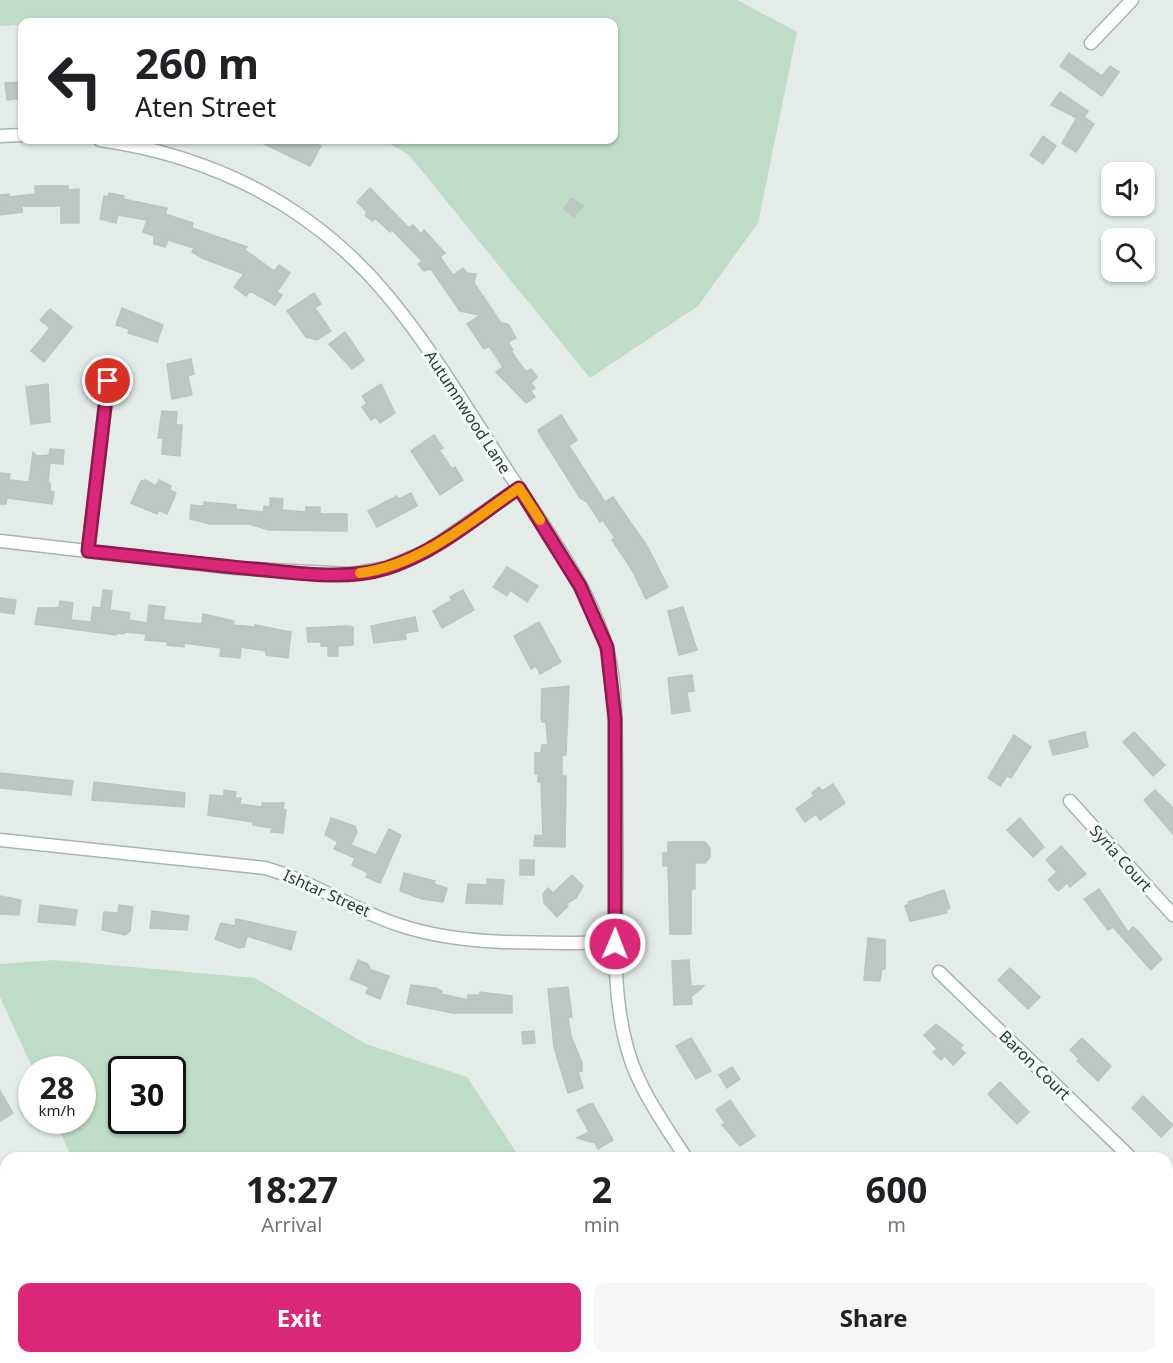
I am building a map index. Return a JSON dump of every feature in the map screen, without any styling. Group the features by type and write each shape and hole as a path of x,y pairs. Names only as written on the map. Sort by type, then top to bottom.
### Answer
{"street":[{"path":"1091,43 1132,0"},
{"path":"0,136 18,135"},
{"name":"Autumnwood Lane","path":"124,144 160,150 218,169 300,215 360,266 395,304 519,488 580,586 607,647 615,719 615,944 620,1015 627,1051 646,1094 682,1152"},
{"path":"88,551 108,381"},
{"path":"0,541 290,573 372,572 427,551 451,537 519,488"},
{"name":"Syria Court","path":"1070,801 1173,915"},
{"name":"Ishtar Street","path":"0,840 265,868 289,875 407,928 437,935 615,944"},
{"name":"Baron Court","path":"939,972 1125,1152"}],"green space":[{"path":"0,0 737,0 797,32 758,223 698,306 590,378 409,155 390,144 618,144 618,18 18,18 18,25 0,26"},
{"path":"54,960 255,978 366,1044 467,1077 516,1152 69,1152 61,1134 96,1134 96,1056 27,1056 0,997 0,964"}],"building":[{"path":"1069,53 1102,76 1110,66 1119,72 1102,96 1060,66"},
{"path":"18,82 18,99 7,100 5,83"},
{"path":"1060,92 1088,111 1084,117 1094,124 1076,152 1062,143 1077,118 1051,105"},
{"path":"1043,136 1056,146 1043,164 1030,155"},
{"path":"264,144 317,144 321,146 310,166"},
{"path":"35,186 68,186 68,190 79,189 79,223 61,223 61,206 22,206 22,212 0,215 0,195 9,194 9,197 35,194"},
{"path":"370,188 409,228 413,225 421,234 424,230 445,253 440,257 453,275 463,268 467,273 476,274 474,283 501,323 508,324 516,338 508,342 513,350 511,351 526,372 531,369 537,377 531,383 535,388 531,391 535,397 526,403 496,372 503,367 489,346 484,349 467,324 480,315 460,311 431,269 424,271 418,264 422,261 392,230 390,232 375,218 372,221 365,215 367,212 357,202"},
{"path":"109,193 124,196 123,199 167,208 165,214 193,223 192,228 247,247 245,250 274,271 279,265 290,273 277,292 282,295 275,305 250,291 246,296 234,287 244,274 202,258 192,252 194,248 168,240 165,247 154,244 154,236 143,232 147,220 118,215 116,223 100,219 104,196 108,197"},
{"path":"572,198 583,206 574,217 564,209"},
{"path":"314,293 321,304 315,308 331,331 317,340 306,337 287,311"},
{"path":"122,308 163,325 157,342 128,333 129,329 116,325"},
{"path":"50,309 72,327 44,362 31,351 50,328 40,320"},
{"path":"345,332 364,360 352,369 329,344"},
{"path":"191,359 194,374 188,376 192,395 172,399 167,364"},
{"path":"48,384 50,422 31,424 26,387"},
{"path":"381,384 395,413 380,423 376,417 371,420 362,407 367,403 362,396"},
{"path":"162,411 177,412 176,425 182,425 180,456 162,454 163,438 158,438"},
{"path":"561,415 577,440 569,446 605,502 613,497 647,546 668,587 646,599 632,570 612,540 615,538 603,520 600,522 587,502 580,498 539,433 538,430"},
{"path":"434,435 443,448 439,450 452,469 455,467 463,480 440,495 411,451"},
{"path":"50,449 64,450 63,464 50,463 48,482 50,491 54,492 52,504 7,498 6,504 0,504 0,473 10,474 9,480 29,482 33,452 37,456 49,455"},
{"path":"145,480 156,486 159,480 171,486 170,490 176,493 167,514 159,510 157,514 131,503 141,481"},
{"path":"411,493 417,506 377,527 368,511 397,496 399,499"},
{"path":"270,498 283,499 282,510 306,512 306,507 320,507 320,514 347,514 347,531 269,530 249,524 210,524 190,519 191,505 204,506 204,502 236,505 236,509 263,512 264,506 270,507"},
{"path":"507,567 538,586 527,602 510,590 507,596 493,587"},
{"path":"103,590 112,591 110,610 130,613 129,620 147,623 149,605 165,607 163,620 202,624 203,614 234,621 233,625 255,627 255,625 291,632 288,658 266,655 266,651 241,647 240,658 220,656 221,648 184,643 184,647 167,645 168,642 145,640 146,634 125,632 124,634 116,633 116,635 35,624 38,608 59,607 60,601 73,603 71,620 91,622 93,607 101,608"},
{"path":"463,590 474,610 442,628 433,611 452,600 450,597"},
{"path":"0,598 16,600 14,614 0,612"},
{"path":"683,607 697,650 679,655 668,611"},
{"path":"415,617 418,631 405,633 406,639 374,643 371,626"},
{"path":"539,622 561,662 540,674 536,666 531,669 514,636"},
{"path":"353,627 353,645 338,646 338,656 328,656 328,646 321,646 321,642 308,642 307,628"},
{"path":"692,675 694,691 687,692 690,711 672,714 668,678"},
{"path":"569,686 566,755 562,755 562,776 566,776 565,847 534,846 535,835 543,836 541,782 538,782 538,774 535,774 535,753 541,753 542,745 548,745 546,722 542,722 541,718 542,689"},
{"path":"1085,732 1088,747 1053,755 1049,741"},
{"path":"1134,732 1165,765 1153,776 1123,742"},
{"path":"1014,735 1031,747 1011,778 1007,776 1000,786 988,778"},
{"path":"0,773 73,781 71,795 0,788"},
{"path":"94,782 185,793 184,807 92,800"},
{"path":"833,784 845,803 820,820 816,814 805,822 796,809 814,796 812,793 819,787 822,791"},
{"path":"224,790 236,792 235,798 241,798 240,804 262,807 262,803 284,803 283,809 286,810 283,833 271,832 272,828 253,825 253,822 208,815 210,795 224,796"},
{"path":"1155,790 1173,808 1173,834 1144,800"},
{"path":"331,818 355,826 357,832 351,845 376,855 389,829 401,835 380,883 366,877 368,873 352,865 355,858 334,849 338,842 325,835"},
{"path":"1020,818 1044,847 1033,857 1007,830"},
{"path":"668,842 705,842 710,848 710,857 705,863 695,863 695,889 691,889 691,934 670,934 668,866 663,866 663,853 668,853"},
{"path":"1061,846 1086,874 1070,887 1067,883 1058,891 1048,880 1057,872 1046,860"},
{"path":"520,860 534,860 534,875 520,875"},
{"path":"404,873 435,881 434,884 447,888 443,902 422,899 400,891"},
{"path":"572,875 583,886 576,898 566,904 568,906 557,917 544,903 543,894 548,888 553,893"},
{"path":"487,879 504,880 502,904 466,903 468,884 487,885"},
{"path":"1099,889 1128,932 1133,927 1162,959 1151,970 1113,927 1108,930 1084,899"},
{"path":"944,890 950,908 946,910 947,913 910,921 905,906 909,904 908,902"},
{"path":"0,896 21,900 19,915 0,914"},
{"path":"40,905 77,910 75,925 38,922"},
{"path":"119,905 133,907 130,931 125,935 102,930 104,912 118,913"},
{"path":"152,911 189,916 187,930 150,928"},
{"path":"236,919 296,932 291,950 247,936 244,947 239,948 215,939 221,923 235,926"},
{"path":"868,938 885,940 885,969 882,969 880,981 864,980"},
{"path":"358,960 368,964 371,970 389,976 380,999 366,993 369,987 350,979"},
{"path":"689,960 691,986 704,986 691,997 692,1004 674,1005 672,961"},
{"path":"1010,968 1040,997 1028,1009 998,980"},
{"path":"411,985 435,988 442,991 441,994 468,1000 468,995 480,995 480,992 512,996 512,1013 453,1013 407,1004"},
{"path":"568,987 572,1017 568,1017 571,1036 582,1063 582,1071 578,1072 583,1088 568,1093 554,1047 548,989"},
{"path":"936,1024 963,1045 960,1048 965,1053 953,1065 945,1056 941,1060 933,1052 937,1049 924,1035"},
{"path":"534,1031 535,1043 523,1044 522,1032"},
{"path":"691,1038 711,1071 696,1079 676,1046"},
{"path":"1082,1038 1111,1066 1098,1081 1077,1061 1079,1059 1070,1050"},
{"path":"732,1067 740,1079 727,1088 719,1075"},
{"path":"1000,1082 1029,1112 1017,1124 988,1094"},
{"path":"0,1091 13,1113 0,1121"},
{"path":"1143,1096 1173,1125 1161,1137 1132,1108"},
{"path":"730,1100 755,1136 740,1146 722,1125 725,1123 716,1110"},
{"path":"593,1104 613,1140 598,1149 595,1143 577,1138 589,1132 577,1110"}],"slow traffic":[{"path":"360,573 386,568 427,551 451,537 519,488 540,520"}],"route":[{"path":"108,381 105,430 88,551 290,573 372,572 427,551 451,537 519,488 580,586 607,647 612,673 615,719 617,867 615,944"}]}
